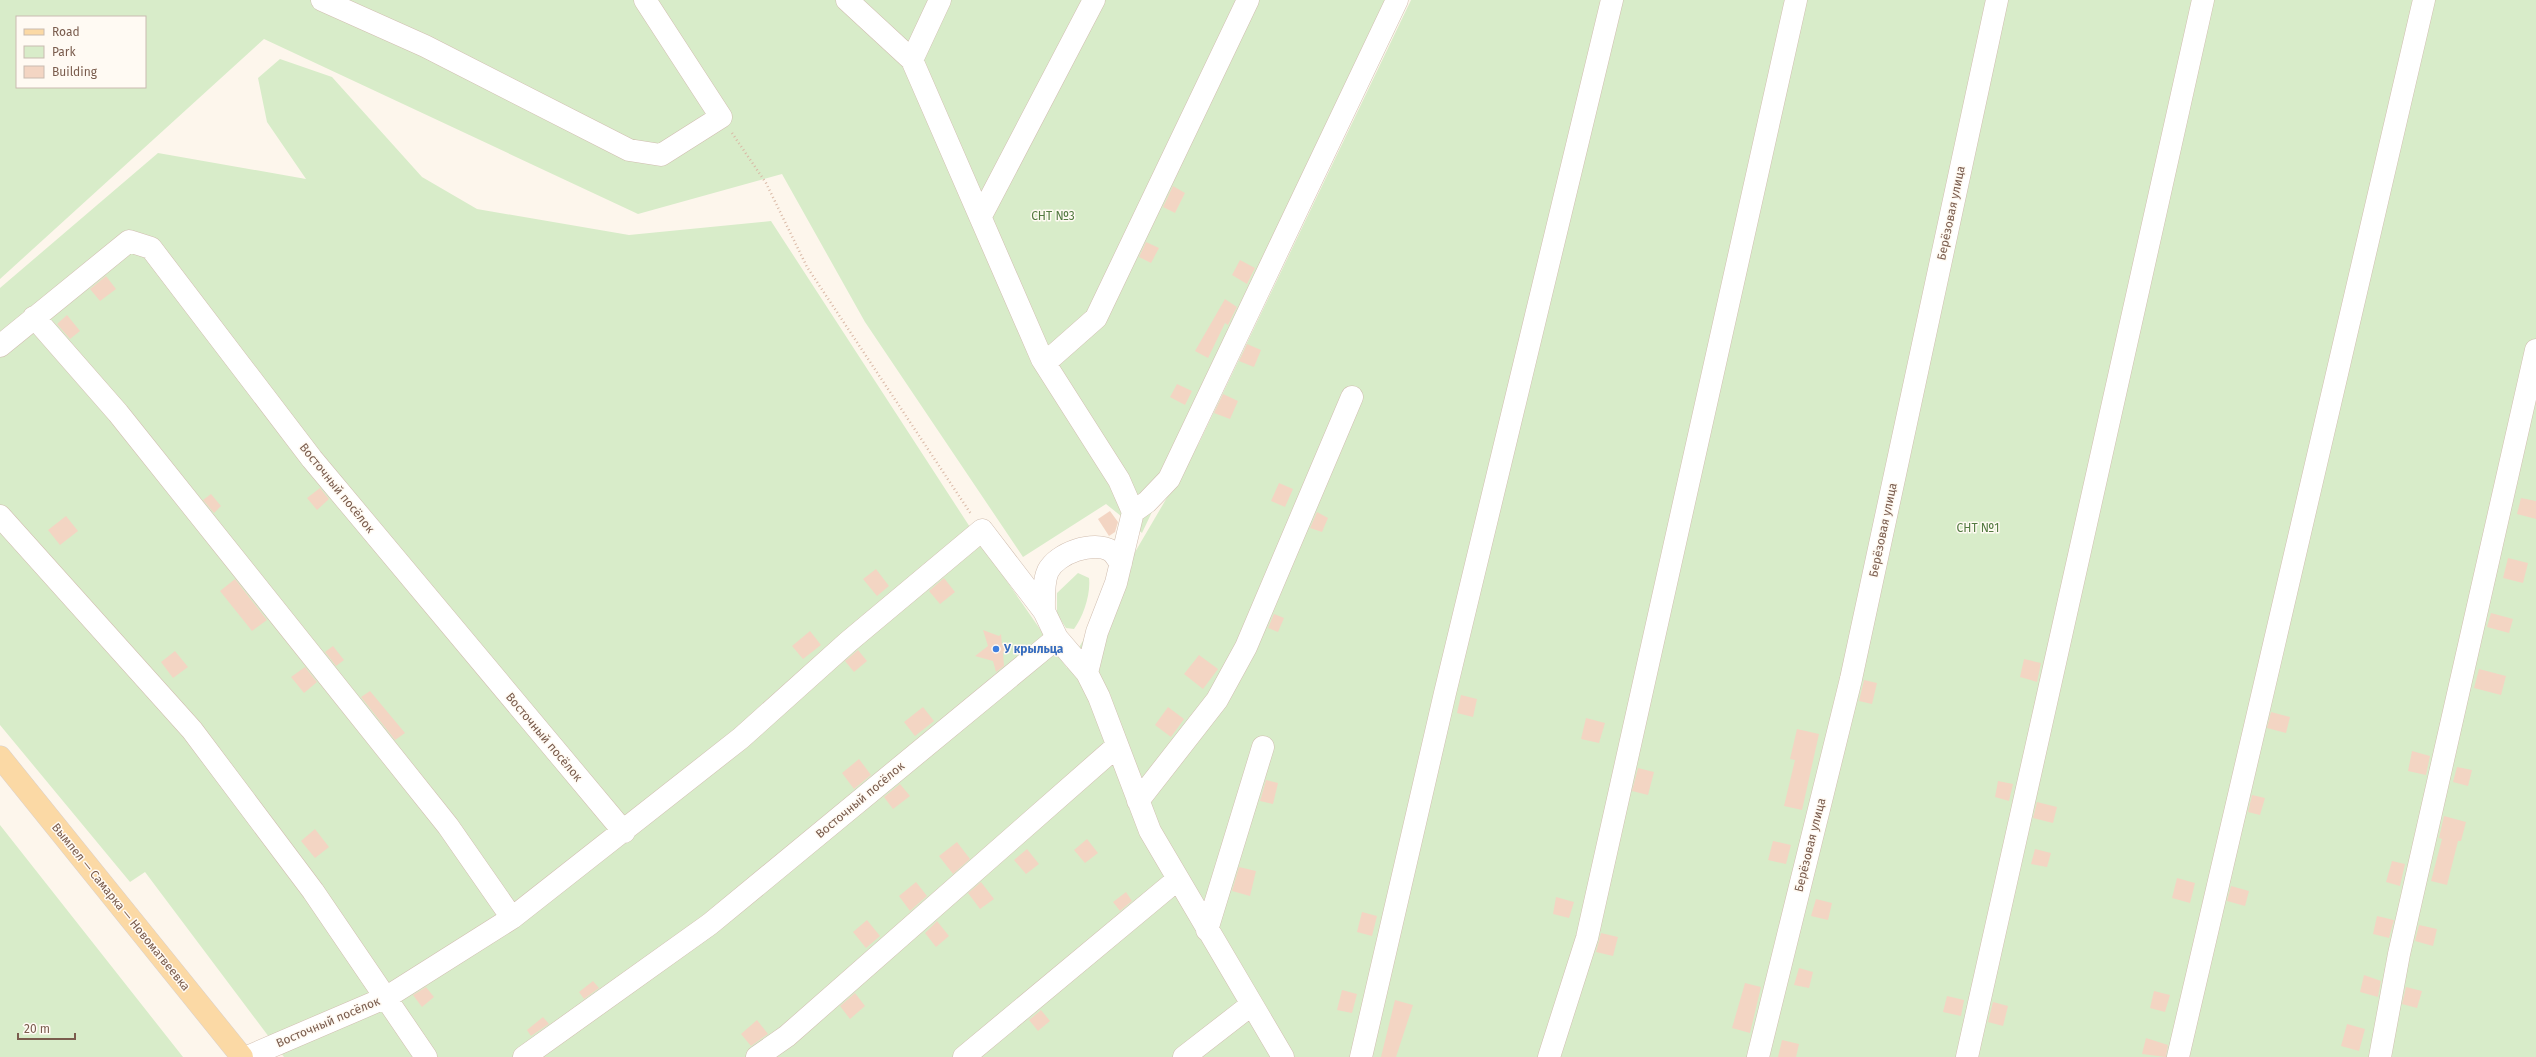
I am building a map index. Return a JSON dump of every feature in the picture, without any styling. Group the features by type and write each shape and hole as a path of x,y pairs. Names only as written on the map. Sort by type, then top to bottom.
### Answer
{"main road":[{"name":"Вымпел — Самарка — Новоматвеевка","path":"0,756 242,1057"}],"street":[{"path":"322,0 425,46 629,150 661,155 721,117 645,0"},
{"path":"847,0 912,60 1045,363 1119,480 1133,512 1121,563 1097,632 1087,672"},
{"path":"912,60 940,0"},
{"path":"981,216 1094,0"},
{"path":"1045,363 1096,318 1248,0"},
{"path":"1133,512 1147,502 1169,479 1397,0"},
{"path":"1360,1057 1445,693 1612,0"},
{"path":"1549,1057 1587,938 1796,0"},
{"name":"Берёзовая улица","path":"1758,1057 1851,679 1997,0"},
{"path":"1967,1057 2203,0"},
{"path":"2178,1057 2424,0"},
{"name":"Восточный посёлок","path":"0,346 129,241 151,248 312,459 624,832"},
{"path":"34,317 118,412 448,826 512,918"},
{"path":"2380,1057 2399,954 2536,350"},
{"path":"1138,801 1217,700 1246,647 1352,398"},
{"name":"Восточный посёлок","path":"0,516 192,730 313,891 387,997 426,1057"},
{"path":"982,530 1044,611 1057,638 1087,672 1150,831 1283,1057"},
{"name":"Восточный посёлок","path":"247,1057 387,997 512,918 624,832 741,738 848,642 982,530"},
{"path":"1044,611 1044,592 1048,571 1059,559 1085,548 1100,547 1112,551 1121,563"},
{"name":"Восточный посёлок","path":"524,1057 710,924 1057,638"},
{"path":"758,1057 787,1036 1117,746"},
{"path":"1207,930 1263,747"},
{"path":"964,1057 1178,879"},
{"path":"1184,1057 1252,1006"}],"path":[{"path":"721,117 766,183 806,267 982,530"}],"green space":[{"name":"СНТ №3","path":"0,0 1394,0 1142,533 1106,504 1023,557 865,322 782,174 638,214 264,39 0,279"},
{"name":"СНТ №1","path":"1411,0 2536,0 2536,1057 284,1057 145,872 130,882 0,725 0,288 158,153 306,179 267,122 258,78 280,59 332,77 422,177 477,209 629,235 771,221 979,541 1067,668 1199,443"},
{"path":"1078,573 1089,578 1088,598 1083,612 1074,629 1066,628 1057,614 1057,593"},
{"path":"0,825 183,1057 0,1057"}],"building":[{"path":"1173,186 1185,193 1175,213 1163,207"},
{"path":"1146,242 1159,248 1151,263 1139,257"},
{"path":"1240,260 1255,268 1247,284 1232,275"},
{"path":"106,276 116,289 100,301 90,289"},
{"path":"1225,299 1237,307 1228,325 1225,323 1208,358 1195,351"},
{"path":"67,315 80,331 70,339 57,324"},
{"path":"1247,344 1261,350 1254,367 1239,361"},
{"path":"1177,384 1192,391 1185,405 1170,397"},
{"path":"1223,394 1238,401 1230,419 1214,413"},
{"path":"1279,483 1293,489 1285,507 1271,501"},
{"path":"320,488 329,499 317,510 307,498"},
{"path":"211,494 221,506 214,513 203,500"},
{"path":"2521,498 2536,501 2536,519 2517,514"},
{"path":"1110,511 1118,522 1115,532 1109,536 1098,519"},
{"path":"1317,512 1328,518 1322,532 1310,528"},
{"path":"66,516 78,531 60,545 48,530"},
{"path":"2508,558 2528,563 2523,583 2503,578"},
{"path":"876,569 889,586 877,596 863,579"},
{"path":"944,578 955,592 940,604 929,591"},
{"path":"235,579 267,620 252,631 220,591"},
{"path":"2491,613 2513,619 2509,633 2487,627"},
{"path":"1274,614 1284,618 1278,632 1268,628"},
{"name":"У крыльца","path":"983,630 999,636 1001,634 1002,645 1009,648 1003,653 1004,666 996,672 993,661 975,656 988,646"},
{"path":"810,631 821,645 803,659 792,646"},
{"path":"333,646 344,660 336,666 325,652"},
{"path":"858,650 867,661 854,672 845,661"},
{"path":"175,651 188,667 173,678 161,662"},
{"path":"1199,655 1218,669 1203,689 1184,674"},
{"path":"2024,659 2041,663 2037,682 2020,677"},
{"path":"305,667 317,682 304,693 291,677"},
{"path":"2479,669 2506,676 2501,695 2474,688"},
{"path":"1864,680 1877,683 1872,704 1859,701"},
{"path":"370,691 405,733 395,740 361,697"},
{"path":"1461,695 1477,699 1473,717 1457,713"},
{"path":"923,707 934,721 915,736 904,722"},
{"path":"1168,707 1184,719 1171,737 1155,725"},
{"path":"2271,712 2290,717 2286,733 2267,728"},
{"path":"1586,718 1605,723 1599,743 1581,739"},
{"path":"1797,729 1819,734 1802,810 1784,806 1795,760 1790,759"},
{"path":"2412,751 2430,756 2426,775 2408,771"},
{"path":"859,759 871,775 854,789 842,773"},
{"path":"2457,767 2472,770 2468,786 2453,782"},
{"path":"1638,768 1654,772 1648,795 1632,791"},
{"path":"1266,780 1278,783 1273,804 1260,801"},
{"path":"1998,781 2013,784 2009,801 1995,797"},
{"path":"900,784 910,796 893,809 884,797"},
{"path":"2252,795 2265,798 2260,815 2248,812"},
{"path":"2037,802 2057,807 2053,823 2033,818"},
{"path":"2444,816 2466,822 2461,841 2458,841 2447,885 2431,881 2442,839 2439,838"},
{"path":"315,829 329,847 315,858 301,841"},
{"path":"1087,839 1098,853 1085,863 1074,850"},
{"path":"1773,841 1791,845 1786,864 1768,860"},
{"path":"957,842 970,859 953,874 939,856"},
{"path":"1027,849 1039,864 1026,874 1014,860"},
{"path":"2035,849 2051,853 2047,867 2031,864"},
{"path":"2392,861 2405,864 2400,886 2386,882"},
{"path":"1239,867 1256,871 1250,896 1232,891"},
{"path":"2177,878 2195,883 2190,903 2172,898"},
{"path":"916,882 927,896 910,911 899,896"},
{"path":"981,882 994,899 980,909 968,893"},
{"path":"2231,886 2249,891 2245,906 2227,901"},
{"path":"1126,892 1132,901 1120,911 1113,902"},
{"path":"1556,897 1574,902 1569,918 1553,914"},
{"path":"1816,899 1832,903 1828,920 1811,916"},
{"path":"1362,912 1377,916 1372,936 1357,932"},
{"path":"2377,916 2394,920 2389,938 2373,934"},
{"path":"867,920 880,936 866,948 853,932"},
{"path":"937,921 949,936 936,947 925,933"},
{"path":"2419,925 2437,929 2433,946 2415,941"},
{"path":"1601,933 1618,937 1613,956 1596,952"},
{"path":"1799,968 1813,972 1809,988 1794,985"},
{"path":"2364,975 2381,981 2378,997 2360,992"},
{"path":"593,981 599,988 584,999 579,992"},
{"path":"1745,983 1761,987 1750,1033 1732,1028"},
{"path":"426,987 434,997 422,1007 413,995"},
{"path":"2406,987 2422,991 2417,1008 2402,1004"},
{"path":"1342,990 1357,994 1352,1013 1337,1010"},
{"path":"2154,991 2170,995 2165,1012 2150,1008"},
{"path":"855,993 865,1006 850,1019 840,1006"},
{"path":"1947,996 1964,1000 1961,1016 1943,1012"},
{"path":"1395,1000 1413,1005 1396,1057 1381,1057"},
{"path":"1993,1002 2008,1006 2003,1026 1988,1022"},
{"path":"1041,1010 1050,1021 1038,1031 1029,1020"},
{"path":"543,1017 549,1024 531,1036 527,1030"},
{"path":"757,1020 768,1034 751,1046 741,1034"},
{"path":"2347,1024 2365,1029 2359,1051 2341,1046"},
{"path":"2146,1038 2168,1045 2166,1057 2142,1054"},
{"path":"1782,1040 1799,1044 1796,1057 1778,1057"}],"place":[{"name":"У крыльца","path":"996,649"}]}
